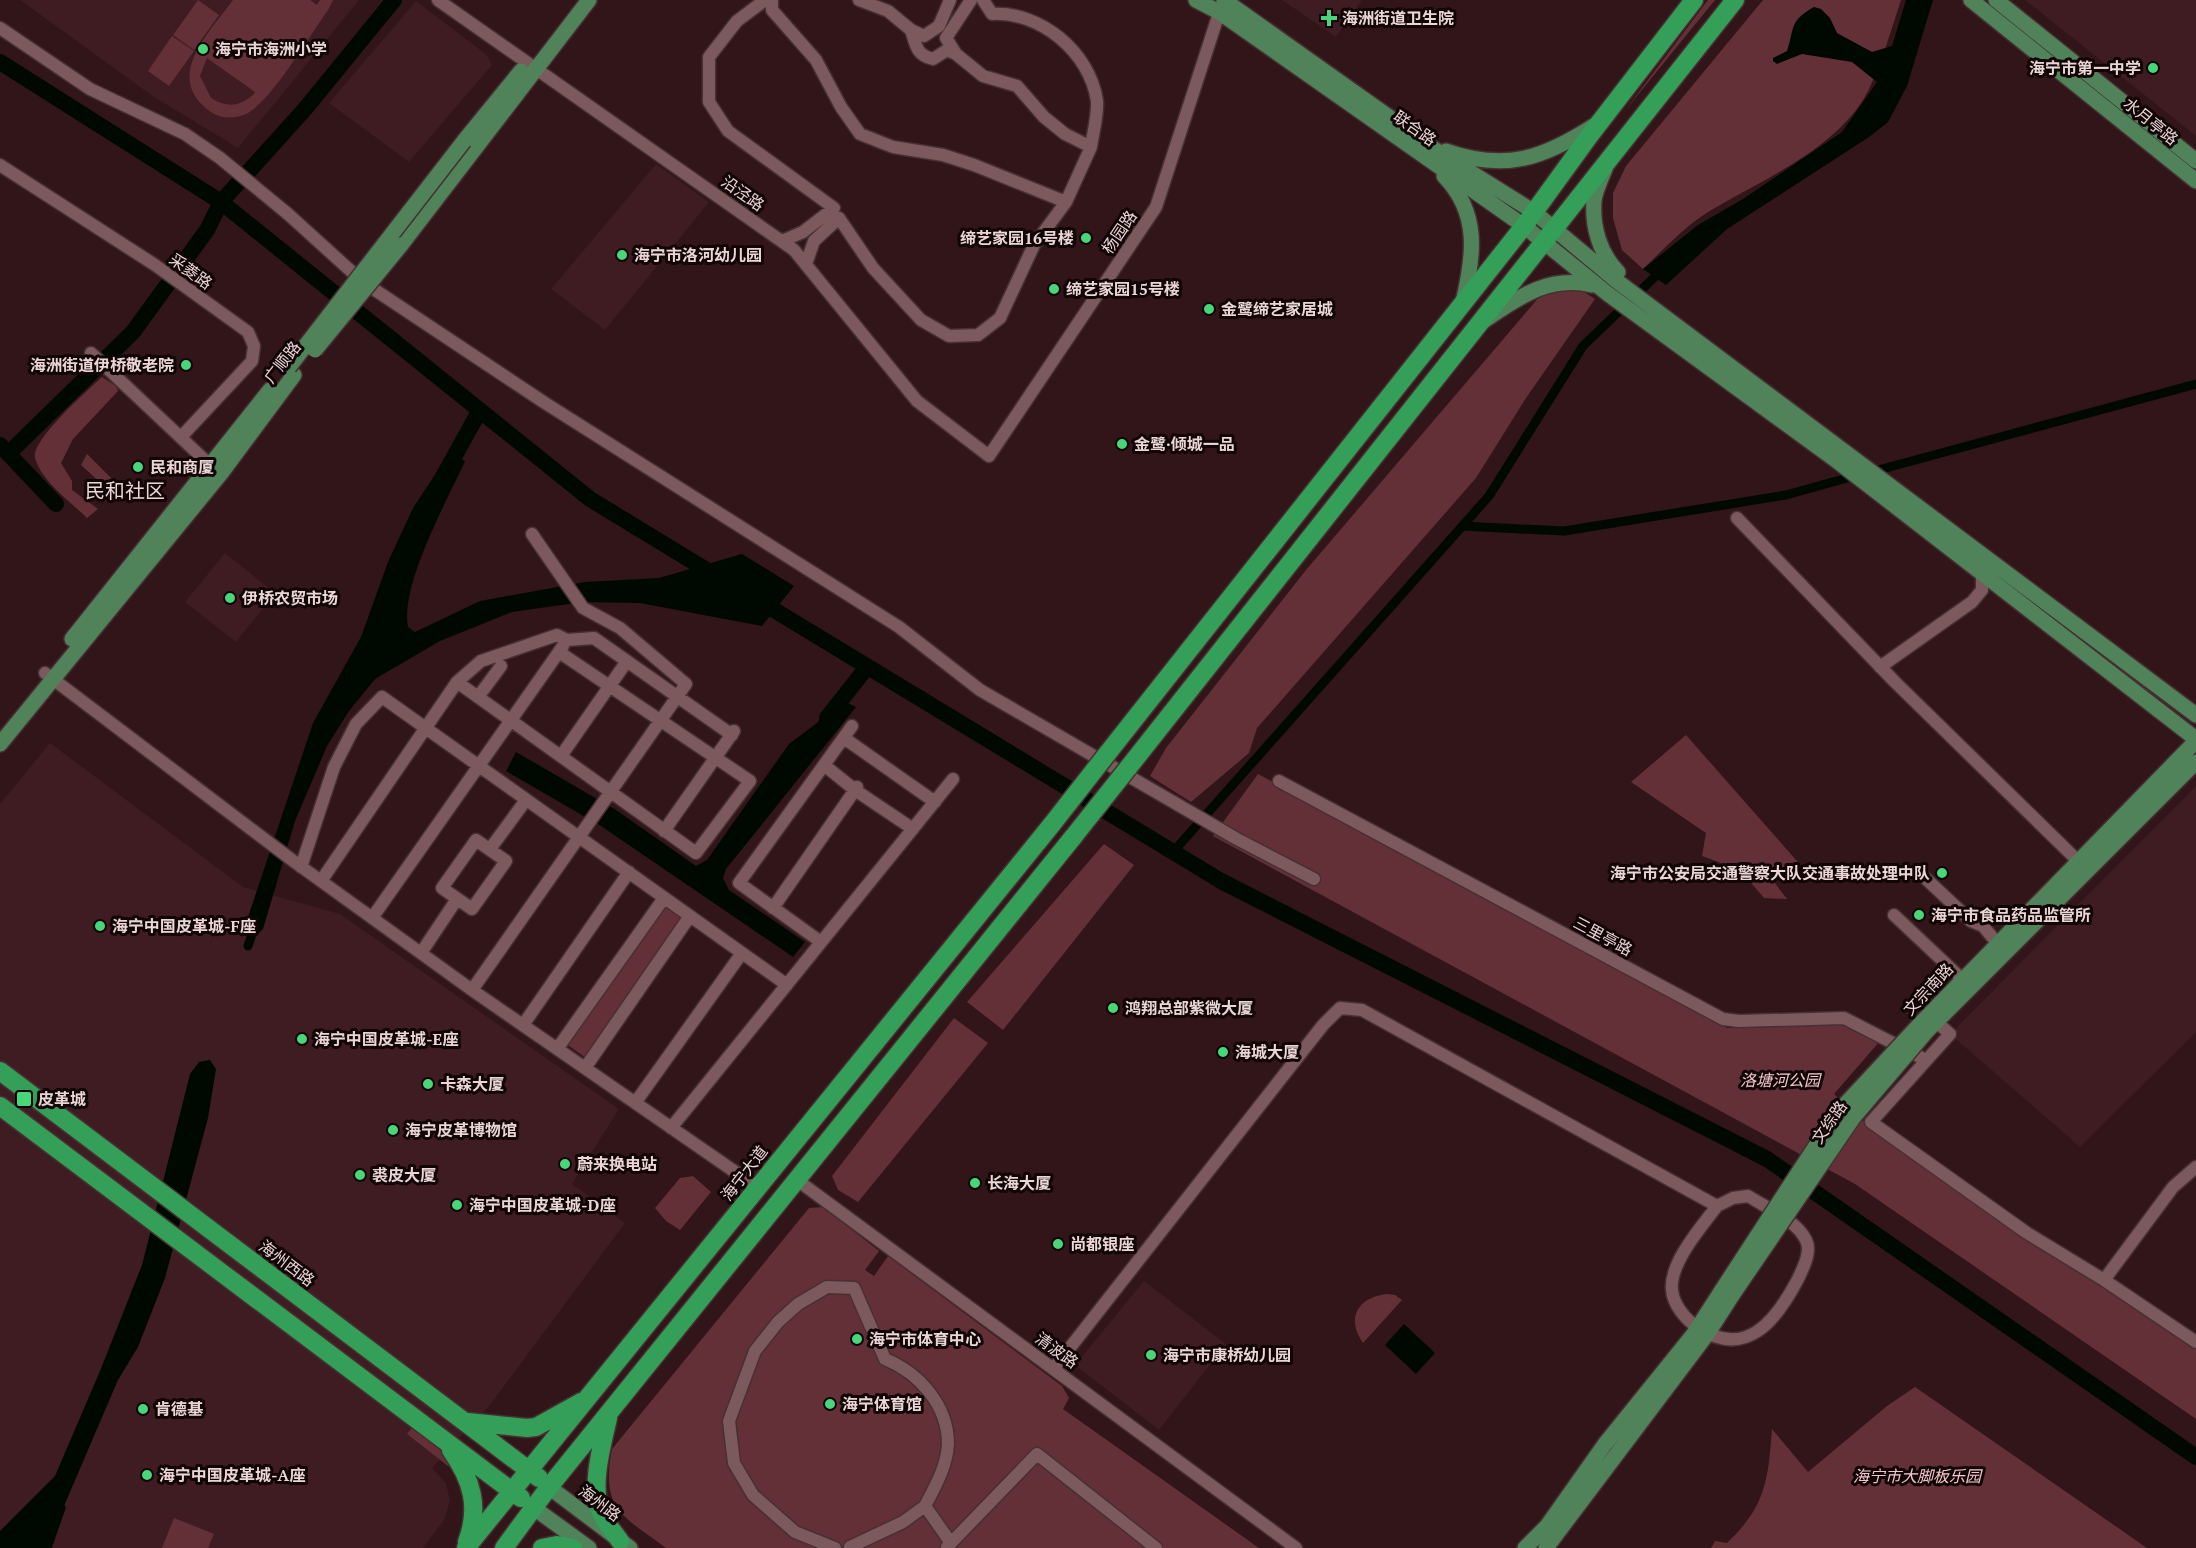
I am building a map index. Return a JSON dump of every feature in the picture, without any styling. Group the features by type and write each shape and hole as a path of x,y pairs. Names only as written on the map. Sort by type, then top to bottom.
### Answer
{"highway":[{"name":"海宁大道","path":"465,1548 591,1397 757,1187 1053,823 1529,219 1694,0"},
{"path":"504,1548 609,1412 1074,836 1735,0"},
{"name":"海州西路","path":"0,1071 530,1470 549,1487"},
{"path":"0,1106 144,1217 534,1508"},
{"path":"464,1421 527,1428 536,1426 591,1397"},
{"path":"609,1412 601,1449 597,1494 602,1513 625,1544"},
{"path":"445,1441 461,1465 474,1495 471,1530 465,1548"},
{"path":"542,1548 557,1545 573,1548"}],"main road":[{"name":"广顺路","path":"0,744 210,465 401,245 577,0"},
{"name":"广顺路","path":"0,730 49,676 222,472 291,371 464,141 589,0"},
{"path":"1196,0 1222,4 1426,150 1529,219 1550,236 1603,290 1842,456"},
{"name":"水月亭路","path":"1971,0 2196,180"},
{"name":"水月亭路","path":"1996,0 2196,161"},
{"path":"1426,150 1489,163 1516,161 1546,154 1602,120"},
{"path":"1426,150 1464,202 1471,231 1473,258 1462,304"},
{"path":"1606,165 1594,200 1597,236 1608,262 1621,280"},
{"path":"1550,236 1621,280 1983,565 2196,740"},
{"path":"1480,323 1528,292 1573,280 1603,290"},
{"path":"1983,565 2196,715"},
{"name":"文宗南路","path":"1703,1330 1838,1112 1928,1023 1962,979 1996,943 2196,740"},
{"path":"1928,1023 2196,762"},
{"path":"1525,1548 1547,1526 1605,1444 1703,1330"},
{"path":"1546,1548 1703,1330"},
{"name":"海州路","path":"549,1487 625,1544"},
{"path":"534,1508 589,1548"}],"street":[{"name":"沿泾路","path":"438,0 794,250 917,401 989,456"},
{"path":"765,0 737,21 709,57 709,102 728,131 834,208 803,232 782,241"},
{"path":"772,0 772,10 816,60 860,134 893,147 943,155 974,165 1066,202"},
{"path":"859,0 888,11 911,30 924,36 939,26 950,0"},
{"path":"956,54 946,38 970,0"},
{"path":"806,264 814,241 839,218 873,268 921,320 949,336 978,335 1000,318 1034,245 1066,202 1091,147 1097,101 1082,61 1057,35 1011,13 992,14 983,0"},
{"name":"杨园路","path":"989,456 1156,207 1222,4"},
{"path":"0,28 90,89 185,134 220,158 270,199 363,282 536,397 899,627 980,690 1219,829 1314,879"},
{"path":"911,30 915,47 923,57 933,59 946,50 956,54 983,76 1017,86 1044,117 1065,134 1091,147"},
{"name":"采菱路","path":"0,165 155,265 248,332 255,346 252,361 181,437"},
{"path":"91,353 210,465"},
{"path":"1737,518 1880,666 2078,861"},
{"path":"471,990 686,684 620,628 583,608 532,534"},
{"path":"1880,666 1972,602 1982,590 1983,565"},
{"path":"321,881 457,682 481,661 557,635 567,640 594,638 733,733 664,831"},
{"path":"372,918 567,640"},
{"path":"457,682 696,854 750,781 559,652"},
{"path":"561,756 627,661"},
{"path":"478,697 501,666"},
{"path":"49,676 299,865 471,990 757,1187"},
{"path":"299,865 334,767 356,724 382,697 526,800 581,833 629,873 787,985"},
{"path":"821,942 739,883 852,726"},
{"path":"844,738 935,802"},
{"path":"824,765 913,829"},
{"path":"671,1128 953,779"},
{"name":"三里亭路","path":"1279,781 1723,1019 1739,1022 1844,1018 1926,1060"},
{"path":"773,908 856,788"},
{"path":"490,849 526,800"},
{"path":"476,840 506,861 472,909 457,898 442,888 476,840"},
{"path":"523,1025 629,873"},
{"path":"1923,876 1971,921 1983,926 1996,943"},
{"path":"421,953 457,898"},
{"path":"557,1049 664,898"},
{"path":"1894,915 1962,979"},
{"path":"585,1068 690,916"},
{"path":"635,1103 742,953"},
{"path":"1054,1368 1316,1034 1340,1008 1362,1010 1717,1206"},
{"path":"1928,1023 1950,1034 1871,1122 2026,1233 2104,1280 2196,1342"},
{"path":"2104,1280 2173,1187 2196,1167"},
{"name":"清波路","path":"796,1180 1296,1548"},
{"path":"1748,1196 1798,1228 1807,1242 1806,1264 1774,1317 1762,1329 1749,1337 1730,1341 1703,1330 1678,1308 1672,1289 1675,1270 1685,1250 1717,1206 1733,1198 1748,1196"},
{"path":"827,1287 854,1288 885,1359 906,1368 928,1388 945,1420 948,1445 941,1474 925,1506 903,1522 850,1547 836,1548 795,1532 753,1495 734,1463 729,1421 755,1351 778,1322 798,1304 827,1287"},
{"path":"925,1506 949,1545 1037,1454 1156,1548"}],"shaded area":[{"name":"海宁市海洲小学","path":"20,0 359,0 238,148 154,97"},
{"name":"海洲街道卫生院","path":"1282,0 1362,0 1336,37"},
{"path":"1906,0 1933,0 1907,86 1888,122 1869,137 1727,229 1666,285 1643,269 1698,225 1743,199 1842,132 1877,82 1852,62 1802,54 1777,64 1773,61 1773,58 1787,51 1794,25 1800,16 1814,7 1821,9 1830,18 1837,33 1872,52 1892,46"},
{"name":"海宁市第一中学","path":"2025,0 2196,0 2196,136"},
{"path":"416,1 487,55 492,65 409,162 329,103"},
{"name":"海宁市洛河幼儿园","path":"656,164 709,202 605,330 551,289"},
{"path":"450,452 465,461 427,543 411,589 407,609 408,627 415,632 480,601 585,582 659,578 742,554 794,586 762,626 640,603 583,602 512,612 440,641 375,679 349,711 327,746 295,821 263,929 249,942 246,923 313,723 361,637 388,562 413,508"},
{"name":"伊桥农贸市场","path":"225,553 275,593 236,642 185,602"},
{"path":"837,698 856,707 726,869 723,878 729,890 805,942 793,957 601,826 506,771 516,752 616,810 696,866 707,860 789,744 817,723"},
{"path":"50,743 243,887 340,914 619,1109 572,1184 625,1223 490,1405 432,1468 446,1483 450,1501 444,1520 423,1548 0,1548 0,804"},
{"path":"2196,786 2196,1032 2080,1147 1950,1034"},
{"path":"210,1060 216,1069 208,1118 165,1278 138,1347 118,1380 46,1548 0,1548 0,1531 55,1476 142,1265 190,1074 199,1062"},
{"name":"海宁市康桥幼儿园","path":"1144,1281 1226,1344 1159,1430 1075,1365"},
{"path":"1404,1324 1435,1353 1416,1374 1385,1345"}],"green space":[{"path":"198,0 219,15 194,50 173,35"},
{"path":"233,0 310,0 317,5 320,0 333,0 301,51 267,96 246,114 224,117 211,112 197,99 190,85 190,70 203,41","holes":["207,58 255,92 245,101 229,105 211,98 200,76"]},
{"path":"1708,0 1715,0 1623,113"},
{"path":"1763,0 1901,0 1873,80 1855,112 1817,147 1795,162 1705,214 1643,269 1622,250 1613,218 1613,193 1626,166"},
{"path":"172,36 194,51 169,86 148,71"},
{"path":"1558,275 1595,299 1526,398 1476,478 1257,728 1249,753 1191,802 1150,776 1166,748 1306,570"},
{"path":"102,377 116,386 118,391 73,439 61,463 72,481 72,490 98,509 87,518 50,483 35,458 36,450 51,428"},
{"path":"87,454 111,478 105,487 81,465"},
{"path":"1686,735 1811,877 1784,874 1771,878 1787,899 1764,898 1740,870 1702,856 1706,833 1631,782"},
{"name":"洛塘河公园","path":"1258,774 1727,1028 1843,1023 1880,1041 1834,1094 1870,1127 2196,1349 2196,1419 1855,1184 1213,836"},
{"path":"1104,844 1134,865 1003,1030 967,1002"},
{"path":"664,902 684,918 586,1058 565,1043"},
{"path":"954,1018 988,1043 858,1202 838,1190 832,1176"},
{"path":"693,1176 711,1192 680,1230 666,1221 655,1208 680,1178"},
{"name":"海宁市体育中心","path":"823,1207 879,1251 865,1270 874,1276 888,1256 1062,1386 1069,1398 1063,1409 1259,1548 666,1548 638,1527 618,1509 612,1498 609,1469 612,1449 809,1208"},
{"path":"1387,1294 1395,1295 1402,1300 1363,1343 1355,1325 1358,1310 1369,1299"},
{"name":"海宁市大脚板乐园","path":"1915,1387 2147,1548 1711,1548 1715,1541 1727,1543 1750,1517 1757,1504 1763,1491 1769,1463 1772,1429 1808,1472 1887,1406"},
{"path":"412,1428 454,1458 453,1470 407,1434"},
{"path":"174,1518 214,1534 208,1548 162,1548"}],"waterway":[{"path":"8,454 133,332 207,230 221,202 305,109 394,0"},
{"path":"0,62 221,202 590,499 718,577"},
{"path":"1173,852 1489,496 1583,346 1662,270"},
{"path":"1871,472 2196,384"},
{"path":"444,475 480,410"},
{"path":"0,445 56,504"},
{"path":"1462,526 1564,531 1786,495 1858,475"},
{"path":"756,599 1221,881 1767,1159 2196,1457"},
{"path":"827,718 867,667"},
{"path":"248,946 253,931"},
{"path":"47,1548 61,1508"}],"place":[{"name":"海洲街道卫生院","path":"1329,18"},
{"name":"海宁市海洲小学","path":"203,49"},
{"name":"海宁市第一中学","path":"2153,68"},
{"name":"缔艺家园16号楼","path":"1086,238"},
{"name":"海宁市洛河幼儿园","path":"622,255"},
{"name":"缔艺家园15号楼","path":"1054,289"},
{"name":"金鹭缔艺家居城","path":"1209,309"},
{"name":"海洲街道伊桥敬老院","path":"186,365"},
{"name":"金鹭·倾城一品","path":"1122,444"},
{"name":"民和商厦","path":"138,467"},
{"name":"伊桥农贸市场","path":"230,598"},
{"name":"海宁市公安局交通警察大队交通事故处理中队","path":"1942,873"},
{"name":"海宁市食品药品监管所","path":"1919,915"},
{"name":"海宁中国皮革城-F座","path":"100,926"},
{"name":"鸿翔总部紫微大厦","path":"1113,1008"},
{"name":"海宁中国皮革城-E座","path":"302,1039"},
{"name":"海城大厦","path":"1223,1052"},
{"name":"卡森大厦","path":"428,1084"},
{"name":"皮革城","path":"24,1099"},
{"name":"海宁皮革博物馆","path":"393,1130"},
{"name":"蔚来换电站","path":"565,1164"},
{"name":"裘皮大厦","path":"360,1175"},
{"name":"长海大厦","path":"975,1183"},
{"name":"海宁中国皮革城-D座","path":"457,1205"},
{"name":"尚都银座","path":"1058,1244"},
{"name":"海宁市体育中心","path":"857,1339"},
{"name":"海宁市康桥幼儿园","path":"1151,1355"},
{"name":"海宁体育馆","path":"830,1404"},
{"name":"肯德基","path":"143,1409"},
{"name":"海宁中国皮革城-A座","path":"147,1475"}],"district":[{"name":"民和社区","path":"125,491"}]}
